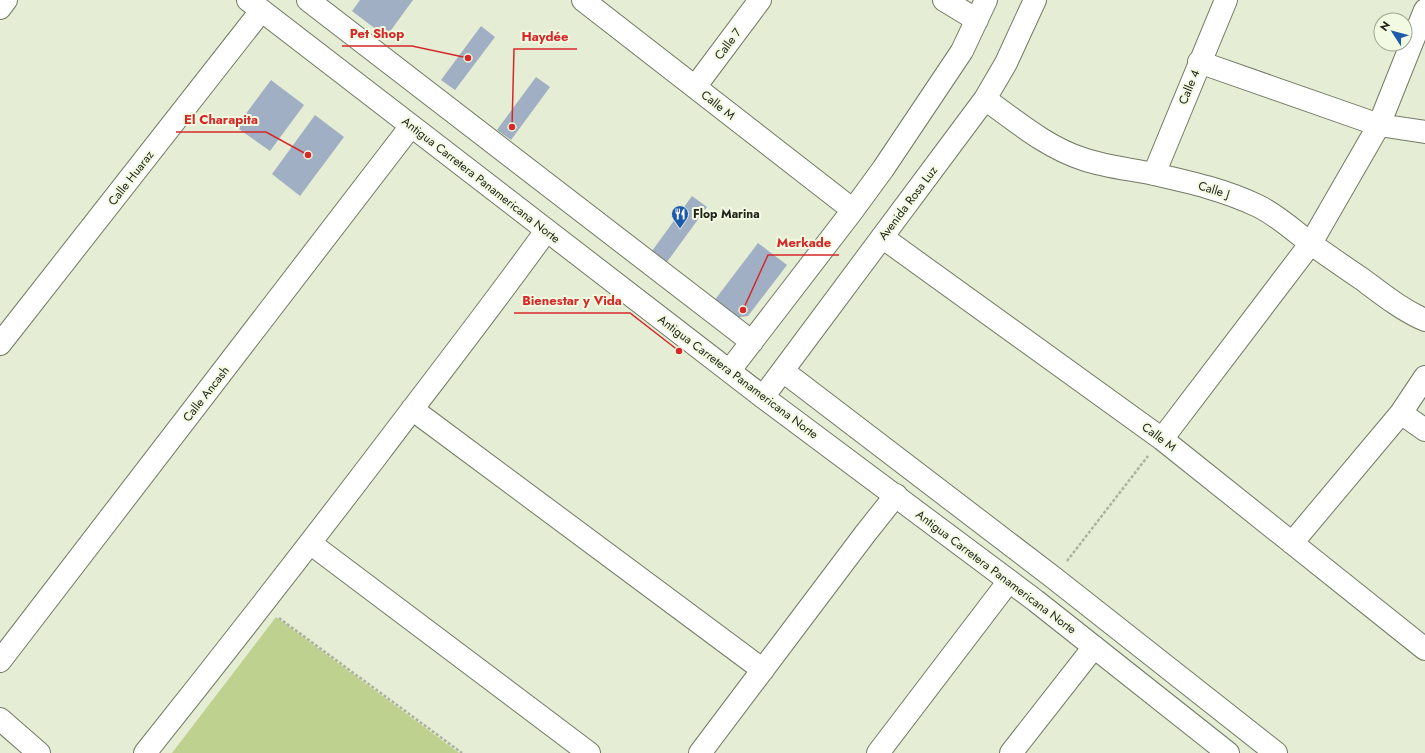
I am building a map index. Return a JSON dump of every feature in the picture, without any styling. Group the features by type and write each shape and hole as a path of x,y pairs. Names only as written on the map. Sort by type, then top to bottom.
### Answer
{"street":[{"path":"0,8 6,0"},
{"path":"308,0 752,342"},
{"name":"Calle M","path":"583,0 853,210"},
{"name":"Calle 7","path":"695,88 760,0"},
{"path":"944,0 977,20"},
{"path":"730,370 883,169 962,51 986,0"},
{"name":"Avenida Rosa Luz","path":"763,397 985,99 1006,63 1035,0"},
{"name":"Calle 4","path":"1154,174 1199,62 1226,0"},
{"name":"Antigua Carretera Panamericana Norte","path":"255,5 546,231 730,370 763,397 1009,581 1228,753"},
{"name":"Calle Huaraz","path":"0,344 255,5"},
{"path":"1162,439 1311,244 1379,125 1425,10"},
{"path":"1199,62 1379,125 1425,132"},
{"name":"Calle J","path":"985,99 1060,150 1082,159 1106,166 1154,174 1199,185 1225,192 1245,200 1273,215 1311,244 1394,302 1425,320"},
{"name":"Calle Ancash","path":"0,661 411,126"},
{"path":"145,753 262,606 515,274 546,231"},
{"name":"Calle M","path":"882,238 1162,439 1425,650"},
{"path":"783,371 1054,578 1276,753"},
{"path":"1292,543 1401,413 1425,377"},
{"path":"412,410 763,670"},
{"path":"1401,413 1425,430"},
{"path":"700,753 896,495"},
{"path":"310,543 589,753"},
{"path":"878,753 1009,581"},
{"path":"1011,753 1094,647"},
{"path":"0,719 39,753"}],"path":[{"path":"1054,578 1162,439"},
{"path":"262,606 462,753"}],"green space":[{"path":"276,617 459,753 172,753"}],"building":[{"path":"360,0 413,0 386,37 352,11"},
{"path":"481,26 495,37 455,90 441,80"},
{"path":"536,77 550,87 511,140 497,130"},
{"path":"271,80 304,105 270,151 236,127"},
{"path":"315,115 344,137 300,196 272,174"},
{"name":"Flop Marina","path":"692,196 707,207 667,262 652,251"},
{"path":"758,243 787,265 748,316 735,318 714,301"}],"place":[{"name":"Pet Shop","path":"468,58"},
{"name":"Haydée","path":"512,127"},
{"name":"El Charapita","path":"308,155"},
{"name":"Flop Marina","path":"680,229"},
{"name":"Merkade","path":"743,310"},
{"name":"Bienestar y Vida","path":"679,351"}]}
